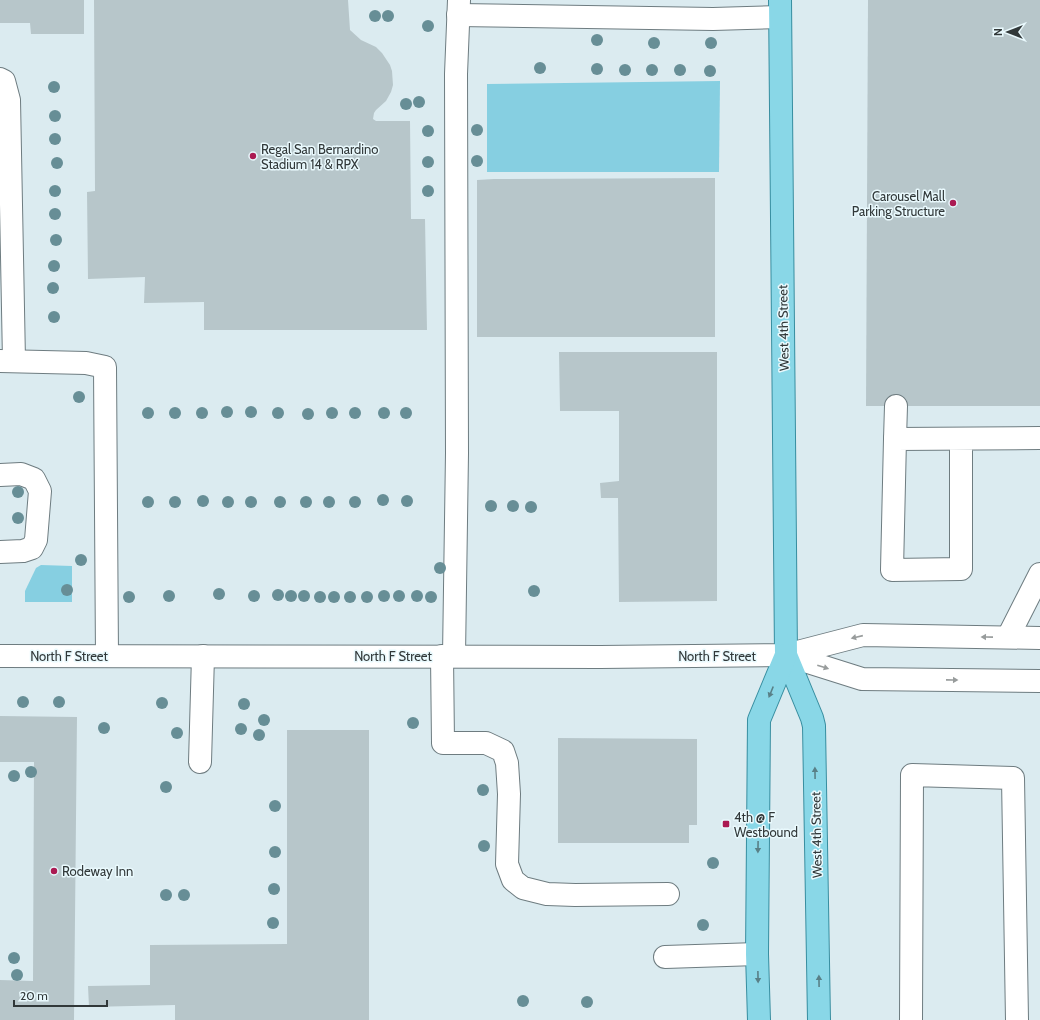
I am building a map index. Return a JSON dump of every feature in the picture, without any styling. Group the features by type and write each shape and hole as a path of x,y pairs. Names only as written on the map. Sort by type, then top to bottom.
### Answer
{"main road":[{"name":"West 4th Street","path":"780,9 786,656 814,726 819,1020"},
{"name":"West 4th Street","path":"759,1020 757,954 759,720 786,656"}],"street":[{"path":"668,894 547,894 523,888 513,880 507,864 509,794 507,763 503,751 486,743 443,743 457,453 456,74 458,8 713,19 780,9"},
{"path":"0,79 4,81 10,100 7,361 86,363 105,367 107,656"},
{"path":"896,406 892,570 961,569 961,439"},
{"path":"895,439 1040,438"},
{"path":"0,475 21,474 34,479 40,491 36,540 32,548 23,551 0,552"},
{"path":"1008,637 1040,574"},
{"path":"786,656 863,635 1040,638"},
{"name":"North F Street","path":"0,656 786,656"},
{"path":"200,762 203,656"},
{"path":"786,656 862,679 1040,681"},
{"path":"911,1020 912,775 1013,778 1017,1020"},
{"path":"665,956 757,954"}],"shaded area":[{"path":"720,81 719,172 487,172 487,84"},
{"path":"41,565 72,566 72,602 25,602 25,591 36,568"}],"building":[{"path":"0,0 84,0 84,34 31,34 30,23 0,23"},
{"name":"Regal San Bernardino Stadium 14 & RPX","path":"94,0 348,0 350,30 361,40 376,47 390,65 392,71 393,85 391,92 386,101 374,113 373,119 376,121 410,121 411,219 425,219 427,330 204,330 204,302 144,303 145,277 88,279 87,192 95,191"},
{"name":"Carousel Mall Parking Structure","path":"868,0 1040,0 1040,406 866,406"},
{"path":"715,178 715,337 477,337 477,180"},
{"path":"559,352 717,352 717,601 619,602 618,498 601,498 600,483 619,481 619,411 560,411"},
{"name":"Rodeway Inn","path":"0,716 77,717 74,1020 0,1020 0,980 33,981 34,762 0,762"},
{"path":"287,730 369,730 369,1020 175,1020 175,1005 89,1007 88,986 150,985 150,945 287,944"},
{"path":"558,738 697,739 697,825 689,825 689,843 558,843"}],"place":[{"name":"Regal San Bernardino Stadium 14 & RPX","path":"253,156"},
{"name":"Carousel Mall Parking Structure","path":"953,203"},
{"name":"4th @ F Westbound","path":"726,824"},
{"name":"Rodeway Inn","path":"54,871"}]}
